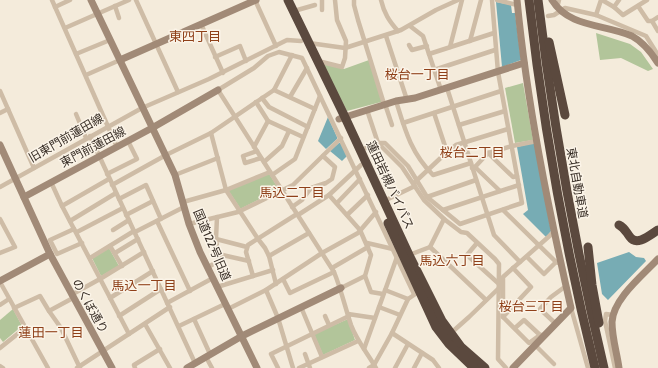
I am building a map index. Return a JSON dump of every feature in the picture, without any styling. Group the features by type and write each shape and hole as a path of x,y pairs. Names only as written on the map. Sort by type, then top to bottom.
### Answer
{"highway":[{"name":"蓮田岩槻バイパス","path":"282,0 305,42 342,118 361,150 409,255 420,291 461,347 485,368"},
{"name":"蓮田岩槻バイパス","path":"288,0 294,11 305,42 318,61 342,118 358,167 438,330 473,368"},
{"name":"東北自動車道","path":"529,0 542,99 560,206 576,288 595,368"},
{"name":"東北自動車道","path":"538,0 550,94 562,167 586,293 605,368"},
{"path":"538,0 565,115"},
{"path":"629,222 630,229 633,234 636,235 642,234 658,224"},
{"path":"619,225 623,227 635,241 641,240 658,230"},
{"path":"588,247 592,285 604,349 605,368"}],"street":[{"path":"52,0 117,147"},
{"path":"55,7 70,0"},
{"path":"91,0 152,128"},
{"path":"65,28 129,0"},
{"path":"136,0 178,92"},
{"path":"86,75 256,0 279,52"},
{"path":"322,0 322,10"},
{"path":"318,61 342,67 345,58 346,41 337,20 335,0"},
{"path":"354,0 355,11 392,124"},
{"path":"381,0 382,8 398,32"},
{"path":"345,48 398,32 436,10 458,0"},
{"path":"450,47 462,0"},
{"path":"470,41 481,0"},
{"path":"367,110 378,143 402,167 427,197 460,224 522,204 498,72 492,0"},
{"path":"497,0 517,2 522,19 524,63 559,263 585,352 588,368"},
{"path":"552,0 559,10 578,20 632,36 643,44 658,63"},
{"path":"559,0 559,10"},
{"path":"596,15 601,0 614,7 623,16 647,0"},
{"path":"614,7 619,0"},
{"path":"294,11 315,5"},
{"path":"114,6 119,18"},
{"path":"638,6 648,22 658,17"},
{"path":"548,16 554,15 559,10 565,8 596,15 646,36 657,53"},
{"path":"652,21 658,31"},
{"path":"201,24 222,73"},
{"path":"410,26 423,36 434,70 453,107 494,235 520,262"},
{"path":"429,54 494,33"},
{"path":"386,36 407,100"},
{"path":"76,54 110,40"},
{"name":"旧東門前蓮田線","path":"0,187 142,108 222,73 287,40 345,48"},
{"path":"409,45 412,50 426,46"},
{"path":"215,57 240,46 246,61"},
{"path":"657,53 658,46"},
{"path":"434,70 495,50"},
{"path":"279,52 302,58 341,138 358,167 360,179 397,257 420,291 408,299 392,333 373,367 358,341 351,325 341,288 333,270 218,90 254,68 268,56 279,52"},
{"path":"112,185 166,155 211,133 274,90 292,55"},
{"path":"342,118 385,104 407,100 444,89 524,63"},
{"path":"290,97 307,68"},
{"name":"東門前蓮田線","path":"24,197 152,128 218,90"},
{"path":"274,90 315,109"},
{"path":"0,91 34,168"},
{"path":"402,123 501,91"},
{"path":"90,258 134,232 159,220 184,204 271,173 295,159 320,96"},
{"path":"262,98 269,107 308,127"},
{"path":"396,101 408,140 416,155 428,171 433,175 473,166 488,153 537,141"},
{"path":"256,102 268,121 303,137"},
{"path":"0,113 8,109"},
{"path":"459,124 505,111"},
{"path":"434,113 447,152"},
{"path":"76,114 99,157 195,363"},
{"path":"268,121 256,149 243,156 245,163 263,160 282,146 289,130"},
{"name":"国道122号旧道","path":"152,128 175,175 189,224 217,287 257,368"},
{"path":"384,201 415,183 447,152 464,142 508,129"},
{"path":"211,133 226,190 265,248 269,256 276,284"},
{"path":"189,224 240,211 293,185 341,138"},
{"path":"62,206 137,159 128,141"},
{"path":"361,150 378,143"},
{"path":"0,145 50,254 0,281 48,368"},
{"path":"488,153 513,177 517,176"},
{"path":"292,207 302,200 311,188 326,183 332,179 336,167 323,156"},
{"path":"175,175 218,158"},
{"path":"473,166 500,191"},
{"path":"253,276 246,252 248,245 329,195 358,167"},
{"path":"337,203 360,179"},
{"path":"427,197 476,180"},
{"path":"51,182 129,334"},
{"path":"415,183 424,200 444,219 461,232 467,233 499,264 498,359 506,368"},
{"path":"119,199 146,185 159,220 190,291"},
{"path":"443,210 519,186"},
{"path":"70,221 116,194"},
{"path":"329,195 360,230 368,245 371,255 365,276 371,292 384,292 408,299"},
{"path":"347,215 368,196"},
{"path":"126,215 153,201"},
{"path":"82,242 57,254 50,240 123,208"},
{"path":"503,210 538,245 559,263"},
{"path":"179,326 194,318 266,290 322,253 358,233 376,212"},
{"path":"208,267 219,261 216,239 217,218"},
{"path":"0,219 14,247 0,253"},
{"path":"409,255 430,247 444,219"},
{"path":"114,230 129,220"},
{"path":"450,333 486,300 499,286 503,277 554,232"},
{"path":"269,256 309,233"},
{"path":"115,253 138,239"},
{"path":"216,239 247,247"},
{"path":"477,243 467,255 499,286 503,316 529,343 543,335 571,308"},
{"path":"283,279 290,292 333,270 368,245 393,249"},
{"path":"110,246 122,266"},
{"path":"430,247 486,300"},
{"path":"49,311 144,252"},
{"name":"のくぼ通り","path":"50,254 112,368"},
{"path":"218,254 249,261"},
{"path":"364,349 397,257"},
{"path":"527,257 544,274 559,263"},
{"path":"619,368 613,332 613,315 621,298 658,259"},
{"path":"503,316 531,287 513,268"},
{"path":"217,287 273,270"},
{"path":"110,298 153,271"},
{"path":"187,368 242,336 365,276"},
{"path":"14,308 40,296 61,328 79,368 145,324 169,305 213,278"},
{"path":"556,324 540,309 551,297 566,286"},
{"path":"119,316 161,289"},
{"path":"266,290 278,318 293,368"},
{"path":"0,305 9,299"},
{"path":"301,307 322,357"},
{"path":"379,308 400,315"},
{"path":"613,315 606,314 605,321 615,368"},
{"path":"278,368 271,354 348,315 375,318"},
{"path":"325,316 330,325"},
{"path":"194,318 212,368"},
{"path":"515,328 524,320 543,335"},
{"path":"145,324 170,368"},
{"path":"0,340 2,346 25,328"},
{"path":"392,333 433,360 436,367"},
{"path":"513,368 543,335"},
{"path":"299,368 309,366 322,357 358,341"},
{"path":"395,368 408,344"},
{"path":"535,345 554,364"},
{"path":"135,368 134,365 160,349"},
{"path":"414,368 422,353"},
{"path":"305,354 309,366"}],"green space":[{"path":"596,33 630,44 641,52 653,69 648,71 621,58 600,60"},
{"path":"369,60 382,100 381,102 347,111 323,64 344,69"},
{"path":"523,83 533,140 515,143 505,88"},
{"path":"268,174 278,190 240,208 228,190"},
{"path":"109,248 119,266 101,276 93,258"},
{"path":"13,309 22,326 3,342 0,338 0,320"},
{"path":"348,319 355,340 323,355 314,334"}],"water":[{"path":"496,2 511,5 512,13 515,13 521,60 502,67"},
{"path":"328,117 337,139 326,149 318,141"},
{"path":"341,143 347,156 342,161 330,151"},
{"path":"533,143 535,145 551,231 546,237 523,214 528,210 517,147"},
{"path":"629,252 636,257 644,258 646,261 608,300 602,294 597,263"}],"district":[{"name":"東四丁目","path":"195,36"},
{"name":"桜台一丁目","path":"417,74"},
{"name":"桜台二丁目","path":"472,152"},
{"name":"馬込二丁目","path":"292,192"},
{"name":"馬込六丁目","path":"452,260"},
{"name":"馬込一丁目","path":"144,285"},
{"name":"桜台三丁目","path":"531,306"},
{"name":"蓮田一丁目","path":"51,332"}]}
